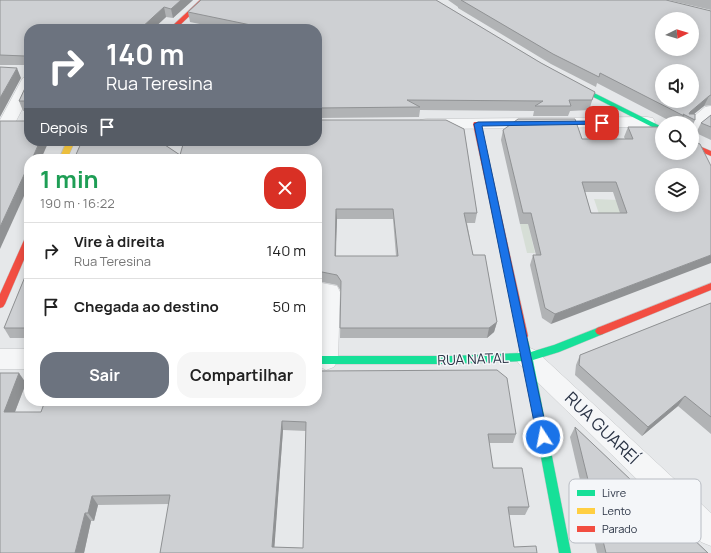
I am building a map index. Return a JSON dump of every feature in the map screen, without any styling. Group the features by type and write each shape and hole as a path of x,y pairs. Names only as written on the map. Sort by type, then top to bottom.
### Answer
{"street":[{"path":"177,24 203,0"},
{"path":"562,79 655,126"},
{"path":"9,125 24,92"},
{"path":"699,121 711,111"},
{"path":"409,124 647,122"},
{"path":"478,124 566,553"},
{"path":"699,148 711,154"},
{"path":"0,304 23,267"},
{"name":"RUA NATAL","path":"322,360 451,360 527,357 556,348 711,286"},
{"path":"322,291 329,292 322,360"},
{"name":"RUA GUAREÍ","path":"527,357 655,479"},
{"path":"0,359 24,360"},
{"name":"RUA GUAREÍ","path":"701,522 711,532"}],"shaded area":[{"path":"594,199 618,200 626,223 602,223"},
{"path":"520,224 528,224 535,253 527,253"}],"building":[{"path":"0,0 181,0 171,9 164,7 145,24 24,24 24,56 0,55"},
{"path":"201,0 436,0 541,63 595,92 592,100 569,100 571,106 535,106 543,101 407,100 420,107 322,108 322,24 246,24 188,12"},
{"path":"461,0 666,0 711,11 711,95 699,104 699,64 655,64 655,101 600,73 599,77 553,54"},
{"path":"0,67 17,68 0,98"},
{"path":"24,90 24,101 19,101"},
{"path":"668,108 695,108 689,114 695,114 695,116 687,116 683,114 684,116"},
{"path":"711,115 711,127 701,123"},
{"path":"518,119 575,119 582,139 633,139 628,127 655,127 655,160 699,160 699,144 711,166 711,255 555,314 545,308 533,255 541,255 531,213 523,213 503,130","holes":["582,182 616,182 627,213 591,213"]},
{"path":"322,120 446,120 464,129 477,213 464,213 473,255 485,255 497,322 489,328 340,328 341,281 337,275 322,272 322,154 180,154 183,146 322,146","holes":["336,209 393,209 398,256 335,256"]},
{"path":"0,121 24,121 24,146 38,146 34,154 24,154 24,175 0,227"},
{"path":"80,146 166,146 178,154 76,154"},
{"path":"24,279 24,328 4,328"},
{"path":"711,303 711,417 685,396 648,427 579,365 580,355"},
{"path":"497,370 507,378 516,434 488,434 493,468 522,468 529,507 508,507 514,547 536,546 537,553 160,553 170,495 92,496 88,513 85,513 75,553 0,553 0,373 19,373 4,412 41,412 43,406 322,406 322,371","holes":["282,421 306,422 303,548 272,547"]},
{"path":"575,427 630,479 588,479"},
{"path":"604,543 697,543 708,553 606,553"}],"traffic: fast":[{"path":"568,82 655,126"},
{"path":"322,360 451,360 527,357 556,349 600,331"},
{"path":"523,336 565,553"}],"traffic: slow":[{"path":"65,154 69,146"}],"traffic: jam":[{"path":"177,24 203,0"},
{"path":"477,124 523,336"},
{"path":"699,148 711,154"},
{"path":"0,304 24,249"},
{"path":"600,331 711,286"}],"route":[{"path":"543,437 478,124 602,123"}]}
